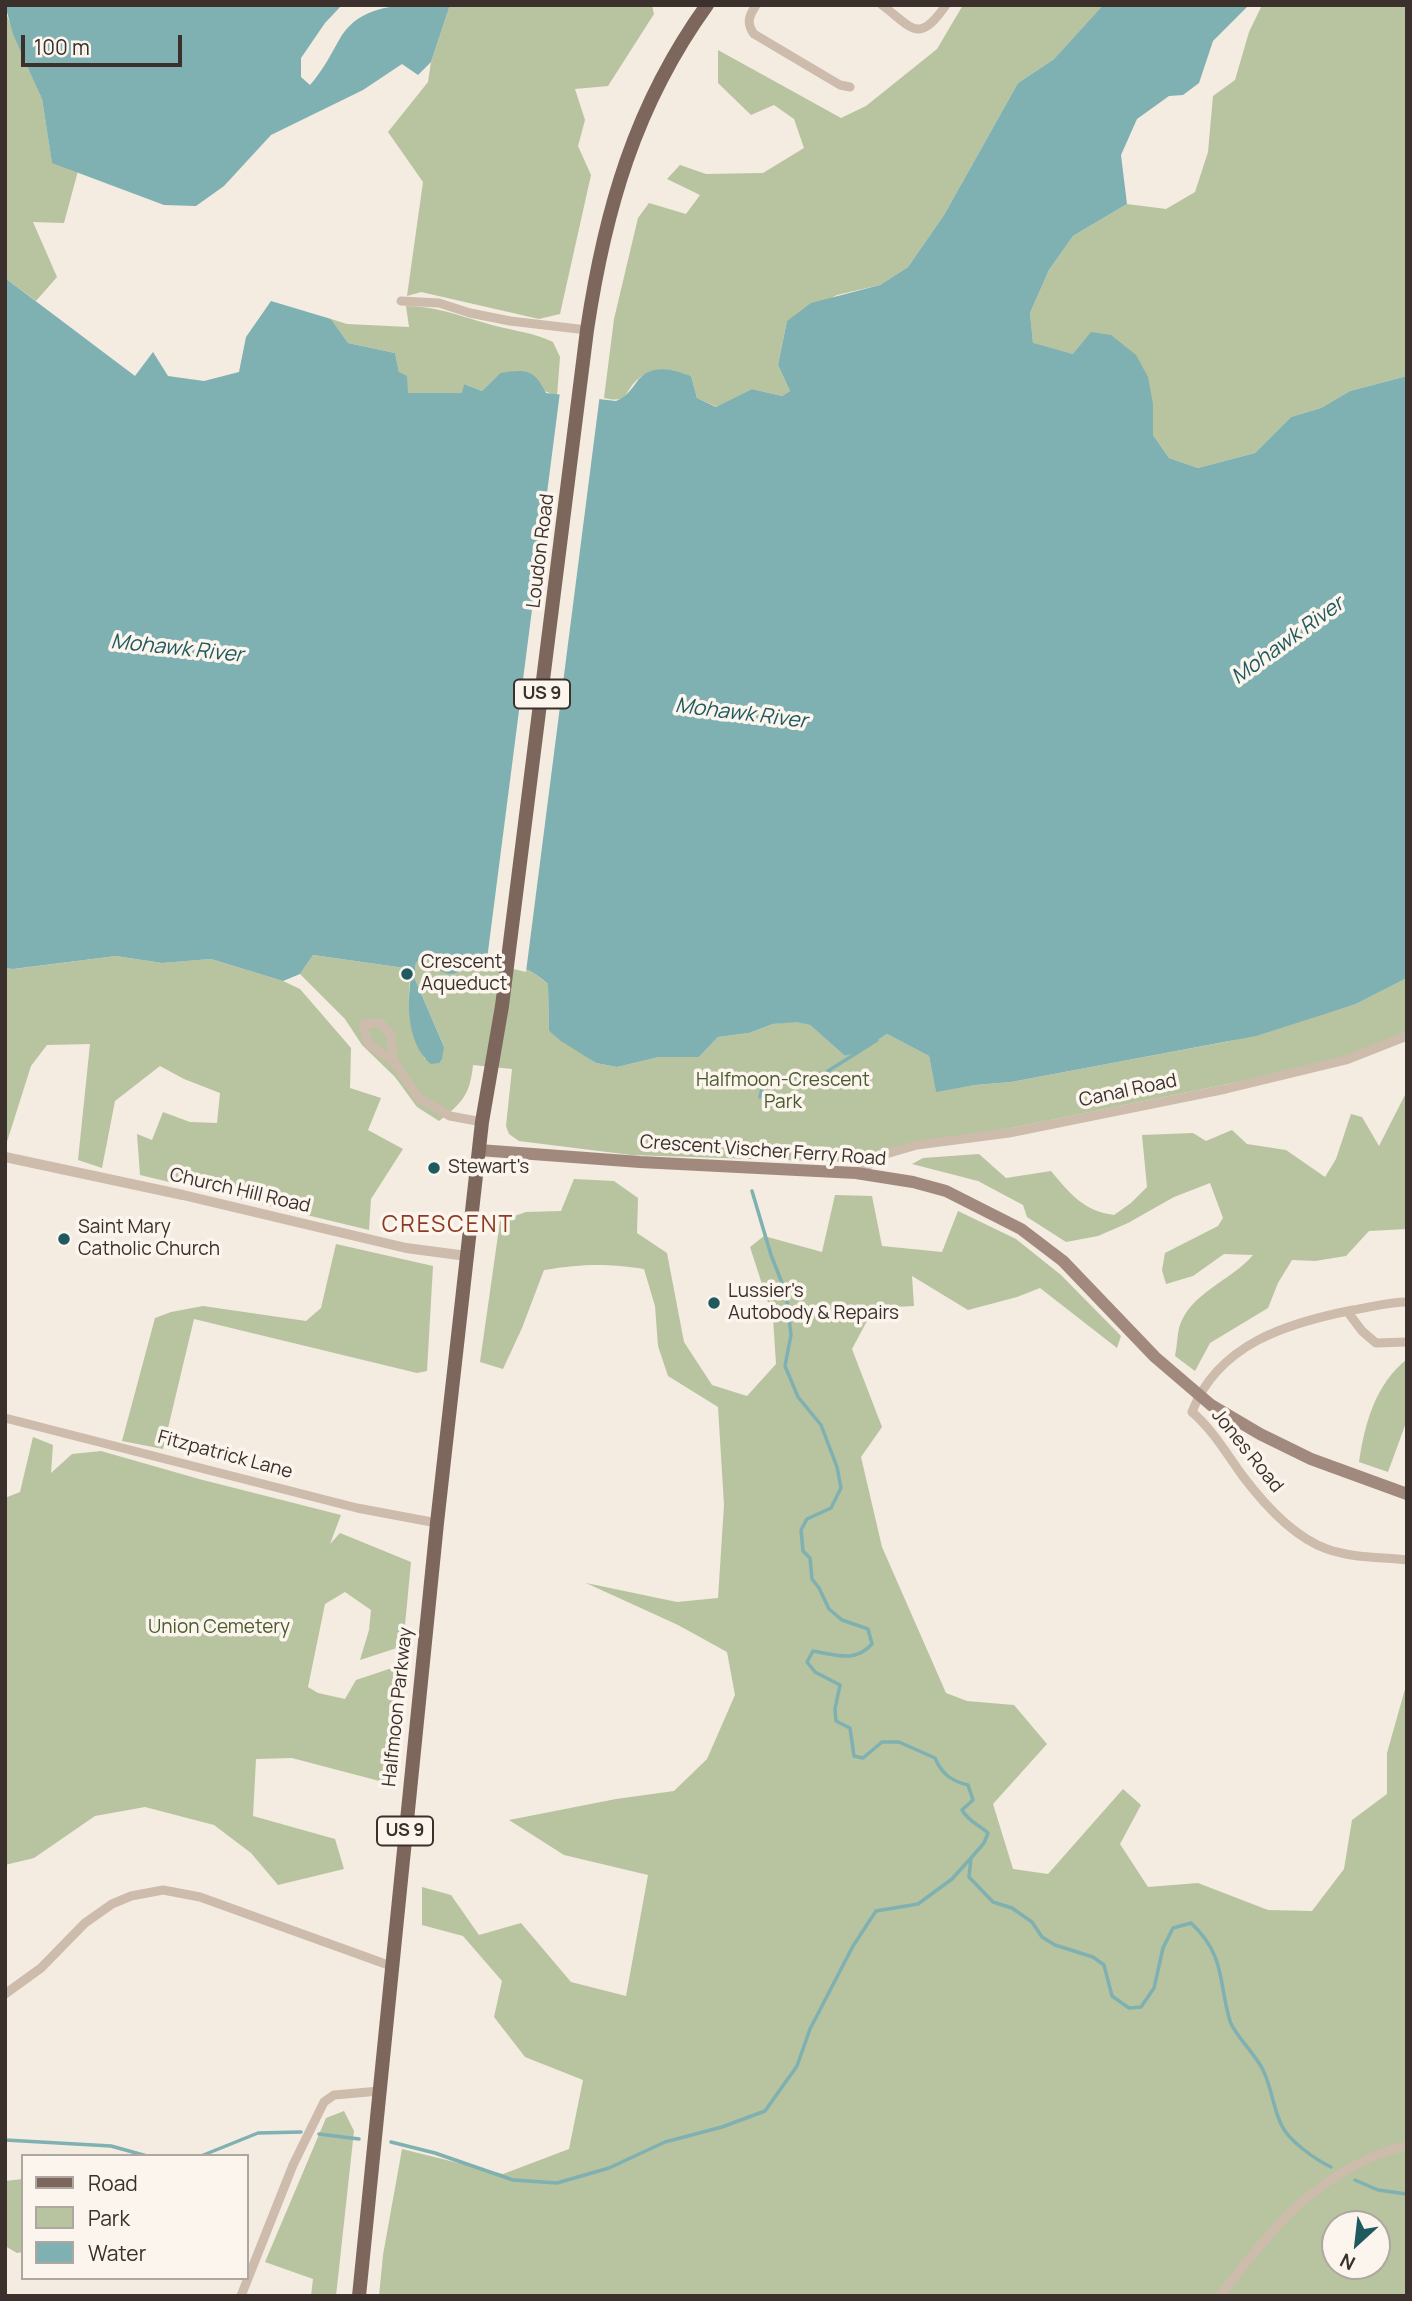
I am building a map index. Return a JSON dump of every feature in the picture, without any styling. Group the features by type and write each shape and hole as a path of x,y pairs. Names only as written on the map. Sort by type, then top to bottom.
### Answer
{"main road":[{"name":"Loudon Road","path":"482,1122 502,1006 594,284 612,205 632,140 670,62 707,5"},
{"name":"Halfmoon Parkway","path":"359,2296 437,1523 482,1122"},
{"name":"Crescent Vischer Ferry Road","path":"479,1150 639,1162 856,1173 913,1182 946,1191 1021,1229 1063,1261 1155,1356 1198,1395 1260,1434 1311,1459 1407,1494"}],"street":[{"path":"756,5 748,21 754,34 840,85 850,87"},
{"path":"882,5 911,29 919,30 930,25 946,5"},
{"path":"401,301 439,303 510,321 587,330"},
{"path":"393,1061 391,1034 380,1023 363,1024 368,1044 393,1061 419,1098 450,1116 482,1122"},
{"name":"Canal Road","path":"856,1173 886,1154 917,1145 1009,1133 1226,1089 1346,1060 1407,1036"},
{"name":"Church Hill Road","path":"5,1157 196,1198 406,1248 467,1256"},
{"path":"1198,1395 1238,1350 1293,1325 1315,1317 1407,1302"},
{"path":"1348,1311 1376,1343 1407,1342"},
{"name":"Jones Road","path":"1198,1395 1192,1412 1212,1432 1253,1490 1308,1541 1329,1550 1407,1560"},
{"name":"Fitzpatrick Lane","path":"5,1418 357,1508 437,1523"},
{"path":"5,1994 41,1968 85,1923 112,1905 131,1896 163,1890 200,1897 391,1966"},
{"path":"248,2278 293,2165 324,2102 334,2095 380,2091"},
{"path":"1220,2296 1259,2245 1299,2202 1341,2171 1391,2149 1407,2145"}],"green space":[{"path":"450,5 652,5 654,14 608,86 575,89 585,120 578,146 591,175 560,314 539,319 421,292 407,296 423,182 388,132 428,82 431,62"},
{"path":"963,5 1103,5 1054,59 1018,83 944,215 908,267 880,285 837,295 787,321 778,365 790,391 782,396 752,389 717,407 697,398 691,376 664,370 651,372 638,379 622,398 604,398 614,319 638,218 649,203 686,214 700,195 667,179 680,165 706,174 763,173 804,148 794,119 774,105 751,115 718,83 718,50 841,118 866,106 937,49"},
{"path":"1262,5 1407,5 1407,376 1350,391 1321,408 1291,417 1255,453 1198,468 1169,458 1153,435 1153,404 1073,354 1033,344 1030,313 1049,270 1073,236 1127,204 1166,209 1195,192 1208,152 1213,96 1235,80 1249,32"},
{"path":"5,11 42,99 52,162 78,171 64,223 33,222 57,277 36,301 5,278"},
{"path":"406,306 440,310 553,342 560,357 557,396 500,373 482,391 464,384 463,393 408,393 395,353 348,343 331,319 347,324 409,327"},
{"name":"Halfmoon-Crescent Park","path":"313,955 412,969 410,1015 425,1059 444,1047 414,977 416,962 431,959 460,972 469,964 492,963 511,964 529,970 548,984 549,1031 596,1063 617,1067 659,1057 699,1057 718,1037 749,1033 773,1024 797,1021 810,1025 845,1056 859,1052 887,1034 929,1056 936,1091 1011,1082 1230,1041 1356,1004 1407,978 1407,1036 1346,1060 844,1162 631,1155 519,1141 509,1134 506,1126 512,1069 473,1065 470,1084 463,1098 439,1121 417,1107 395,1077 362,1045 345,1019 300,974"},
{"path":"116,956 162,963 211,959 283,981 300,989 351,1048 350,1088 381,1098 368,1130 403,1149 371,1199 369,1230 140,1175 137,1134 152,1140 163,1112 190,1122 217,1123 220,1093 160,1066 115,1101 102,1168 78,1160 90,1044 47,1045 31,1066 5,1148 5,968"},
{"path":"1407,1091 1407,1229 1369,1231 1346,1256 1315,1261 1292,1260 1278,1283 1268,1308 1210,1343 1195,1371 1175,1356 1179,1328 1184,1316 1201,1296 1253,1255 1224,1254 1193,1276 1166,1284 1162,1270 1165,1253 1218,1226 1223,1218 1210,1183 1174,1197 1128,1223 1098,1236 1066,1242 1027,1217 1023,1205 978,1181 912,1164 923,1158 979,1154 1006,1178 1051,1171 1071,1194 1086,1205 1114,1215 1147,1187 1142,1135 1193,1133 1206,1141 1232,1130 1247,1144 1286,1150 1325,1177 1336,1159 1351,1114 1362,1117 1379,1146"},
{"path":"574,1179 614,1181 638,1198 637,1233 667,1253 684,1342 712,1385 747,1396 776,1364 773,1318 750,1247 764,1236 822,1252 835,1195 872,1196 882,1246 942,1252 958,1211 1016,1239 1061,1275 1121,1336 1117,1348 1040,1288 968,1310 912,1276 914,1306 874,1308 852,1349 882,1427 861,1457 882,1547 946,1693 967,1701 1014,1705 1047,1744 993,1804 1013,1869 1048,1874 1123,1789 1141,1805 1120,1844 1148,1887 1198,1883 1268,1910 1312,1911 1344,1869 1352,1820 1387,1794 1387,1753 1407,1682 1407,2296 379,2296 383,2255 402,2149 503,2174 569,2149 583,2080 525,2057 494,2017 502,1981 463,1936 422,1925 422,1887 451,1895 479,1935 521,1923 571,1982 626,1996 648,1875 564,1855 509,1820 616,1799 674,1791 707,1759 735,1695 727,1652 678,1625 586,1583 677,1602 718,1598 724,1505 718,1407 668,1376 658,1346 655,1306 644,1269 594,1265 544,1270 503,1369 480,1362 500,1221 526,1212 561,1211"},
{"path":"336,1244 433,1266 427,1371 417,1373 194,1319 163,1449 122,1441 155,1318 203,1306 306,1321 321,1308"},
{"path":"1407,1359 1407,1420 1388,1472 1359,1462 1368,1419 1379,1393 1396,1369"},
{"name":"Union Cemetery","path":"33,1437 53,1445 51,1473 72,1454 101,1451 341,1515 330,1544 340,1533 411,1562 403,1646 360,1660 369,1630 371,1610 345,1592 325,1604 308,1687 318,1693 345,1699 356,1680 395,1667 387,1783 292,1758 256,1759 253,1816 335,1839 344,1869 278,1885 251,1853 214,1825 145,1807 95,1816 34,1858 5,1865 5,1498 20,1492"},
{"path":"344,2111 354,2131 336,2296 311,2296 313,2279 265,2262 326,2118"},
{"path":"21,2179 21,2252 5,2246 5,2181"}],"water":[{"path":"5,5 342,5 325,23 301,58 301,77 310,85 342,35 364,16 376,10 405,5 450,5 431,62 418,75 402,64 363,90 271,135 224,186 196,206 164,205 52,163 42,99 13,34"},
{"name":"Mohawk River","path":"1103,5 1249,5 1213,41 1199,83 1183,95 1169,96 1137,119 1121,155 1127,204 1073,236 1049,270 1030,313 1033,343 1073,354 1091,332 1111,335 1136,355 1148,377 1153,404 1153,435 1169,458 1198,468 1255,453 1291,417 1321,408 1350,391 1407,376 1407,978 1356,1004 1256,1036 1011,1082 936,1092 929,1056 887,1034 859,1052 845,1056 810,1025 797,1022 773,1024 749,1033 718,1037 699,1057 659,1057 617,1067 596,1063 549,1031 548,984 529,971 511,965 469,964 458,972 448,974 430,959 416,962 414,977 444,1047 439,1063 431,1064 416,1044 412,1032 409,993 412,969 313,955 300,974 283,981 211,959 162,963 116,956 5,968 5,278 135,376 153,352 168,376 204,381 239,372 246,337 271,301 331,319 348,343 395,353 399,372 407,376 408,393 462,393 464,384 482,391 500,373 523,371 533,375 546,393 616,401 628,394 648,372 661,369 691,376 697,398 716,407 752,389 782,396 790,391 778,365 787,321 811,303 880,285 908,267 944,215 1018,83 1054,59"}],"pier":[{"path":"560,392 600,394 526,972 501,966 486,967"}],"waterway":[{"path":"760,1097 765,1076 817,1078 877,1040"},
{"path":"752,1191 771,1255 786,1293 791,1335 785,1366 798,1397 821,1425 837,1467 841,1488 831,1508 807,1519 801,1530 803,1551 810,1558 812,1579 829,1609 842,1620 868,1629 872,1644 852,1656 813,1651 807,1662 815,1672 840,1685 835,1709 836,1721 850,1728 854,1756 863,1758 882,1742 899,1742 935,1758 948,1776 968,1785 973,1800 962,1810 988,1833 984,1843 971,1858 969,1877 993,1902 1012,1908 1032,1922 1042,1937 1055,1945 1093,1957 1104,1965 1112,1996 1129,2008 1141,2007 1154,1988 1163,1948 1173,1928 1191,1923 1216,1958 1230,2021 1263,2070 1282,2126 1303,2150 1331,2167"},
{"path":"391,2142 435,2153 513,2180 557,2183 609,2168 665,2142 722,2127 765,2111 797,2066 810,2029 853,1946 876,1911 918,1904 952,1879 970,1859"},
{"path":"206,2154 258,2133 301,2132"},
{"path":"319,2134 359,2139"},
{"path":"5,2140 111,2146 140,2154"},
{"path":"1355,2180 1378,2190 1407,2194"}],"place":[{"name":"Crescent Aqueduct","path":"407,974"},
{"name":"Stewart's","path":"434,1168"},
{"name":"Saint Mary Catholic Church","path":"64,1239"},
{"name":"Lussier's Autobody & Repairs","path":"714,1303"}],"district":[{"name":"CRESCENT","path":"448,1226"}]}
